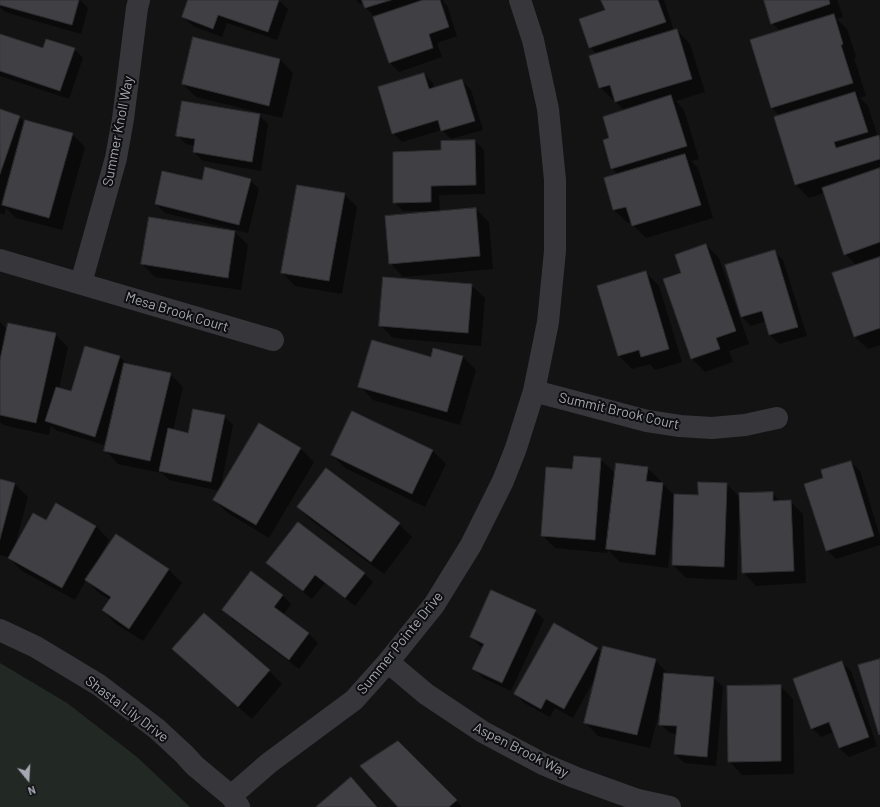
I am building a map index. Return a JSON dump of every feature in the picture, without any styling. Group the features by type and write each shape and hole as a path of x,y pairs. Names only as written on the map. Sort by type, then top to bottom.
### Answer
{"street":[{"name":"Summer Knoll Way","path":"81,283 116,158 139,0"},
{"name":"Summer Pointe Drive","path":"235,802 269,763 354,700 388,662 434,605 471,545 503,481 516,448 534,391 548,322 555,251 555,180 548,110 533,40 520,0"},
{"name":"Mesa Brook Court","path":"0,260 273,340"},
{"name":"Summit Brook Court","path":"534,391 648,421 680,426 719,427 745,425 777,418"},
{"name":"Shasta Lily Drive","path":"0,630 36,647 99,685 157,729 235,802"},
{"name":"Aspen Brook Way","path":"388,662 426,694 483,732 543,764 638,800 670,807"}],"shaded area":[{"path":"0,663 67,703 137,757 190,807 0,807"}],"building":[{"path":"0,0 79,0 72,25 0,5"},
{"path":"188,0 279,0 268,32 218,15 213,29 182,17"},
{"path":"362,0 391,0 365,8"},
{"path":"423,0 440,0 449,27 429,34 433,48 389,63 373,17"},
{"path":"601,0 658,0 666,22 589,48 579,19 605,10"},
{"path":"764,0 829,0 830,4 771,24"},
{"path":"834,14 843,44 841,45 853,83 771,108 750,40"},
{"path":"677,29 692,79 615,102 610,85 599,88 589,56"},
{"path":"0,34 43,48 46,39 75,48 60,91 0,71"},
{"path":"193,37 280,59 269,106 182,84"},
{"path":"424,73 429,89 462,79 475,121 441,131 438,120 392,134 378,87"},
{"path":"855,92 868,132 834,142 836,148 879,135 880,159 795,185 774,117"},
{"path":"671,95 687,146 611,169 603,140 609,138 603,117"},
{"path":"182,101 260,114 252,162 193,152 195,139 176,136"},
{"path":"0,109 20,116 0,174"},
{"path":"25,120 73,133 49,218 2,205"},
{"path":"475,140 476,185 431,186 431,202 393,203 393,152 441,150 441,141"},
{"path":"685,154 701,205 632,226 626,207 613,210 604,178"},
{"path":"205,167 251,179 239,225 155,204 162,171 202,180"},
{"path":"880,168 880,242 844,255 822,188"},
{"path":"297,185 345,193 329,281 281,273"},
{"path":"476,208 480,256 389,264 385,216"},
{"path":"149,217 235,231 228,278 141,264"},
{"path":"706,244 736,331 716,338 720,349 691,359 663,279 681,273 675,255"},
{"path":"775,250 798,327 769,335 762,311 741,317 725,265"},
{"path":"880,257 880,328 854,337 832,273"},
{"path":"646,271 669,349 641,357 639,350 618,356 597,286"},
{"path":"383,277 472,284 468,333 379,326"},
{"path":"8,323 56,333 36,423 0,415 0,360"},
{"path":"372,340 431,357 433,348 463,356 447,412 358,387"},
{"path":"85,346 120,356 95,437 45,421 56,387 71,391"},
{"path":"124,363 171,373 150,461 104,451"},
{"path":"193,409 225,415 211,482 159,471 168,428 188,433"},
{"path":"352,411 433,450 412,494 331,455"},
{"path":"259,423 301,448 256,525 213,500"},
{"path":"574,456 601,458 595,540 541,536 546,467 572,469"},
{"path":"851,461 874,536 826,551 804,484 823,478 821,470"},
{"path":"616,463 648,467 646,481 663,483 655,555 606,549"},
{"path":"326,468 400,523 371,562 297,507"},
{"path":"0,479 15,483 0,539"},
{"path":"698,482 727,483 724,567 672,565 674,494 698,495"},
{"path":"773,492 773,501 791,500 794,571 742,573 739,493"},
{"path":"56,503 96,526 62,588 8,558 33,513 46,520"},
{"path":"298,522 365,573 345,598 315,575 303,591 266,563"},
{"path":"116,534 169,569 129,629 102,610 111,597 85,580"},
{"path":"251,571 283,595 274,607 309,633 289,660 222,610"},
{"path":"491,590 536,610 502,683 472,669 484,644 470,637"},
{"path":"204,613 270,670 238,707 172,649"},
{"path":"554,623 598,648 564,709 546,699 541,709 514,694"},
{"path":"603,646 656,659 637,735 584,723"},
{"path":"880,659 880,734 879,735 858,665"},
{"path":"842,661 869,737 839,748 829,722 811,729 793,679"},
{"path":"664,673 714,677 707,757 674,754 677,726 659,725"},
{"path":"781,685 781,761 728,762 727,686"},
{"path":"398,741 457,800 449,807 398,807 360,766"},
{"path":"351,777 377,807 316,807"}]}
